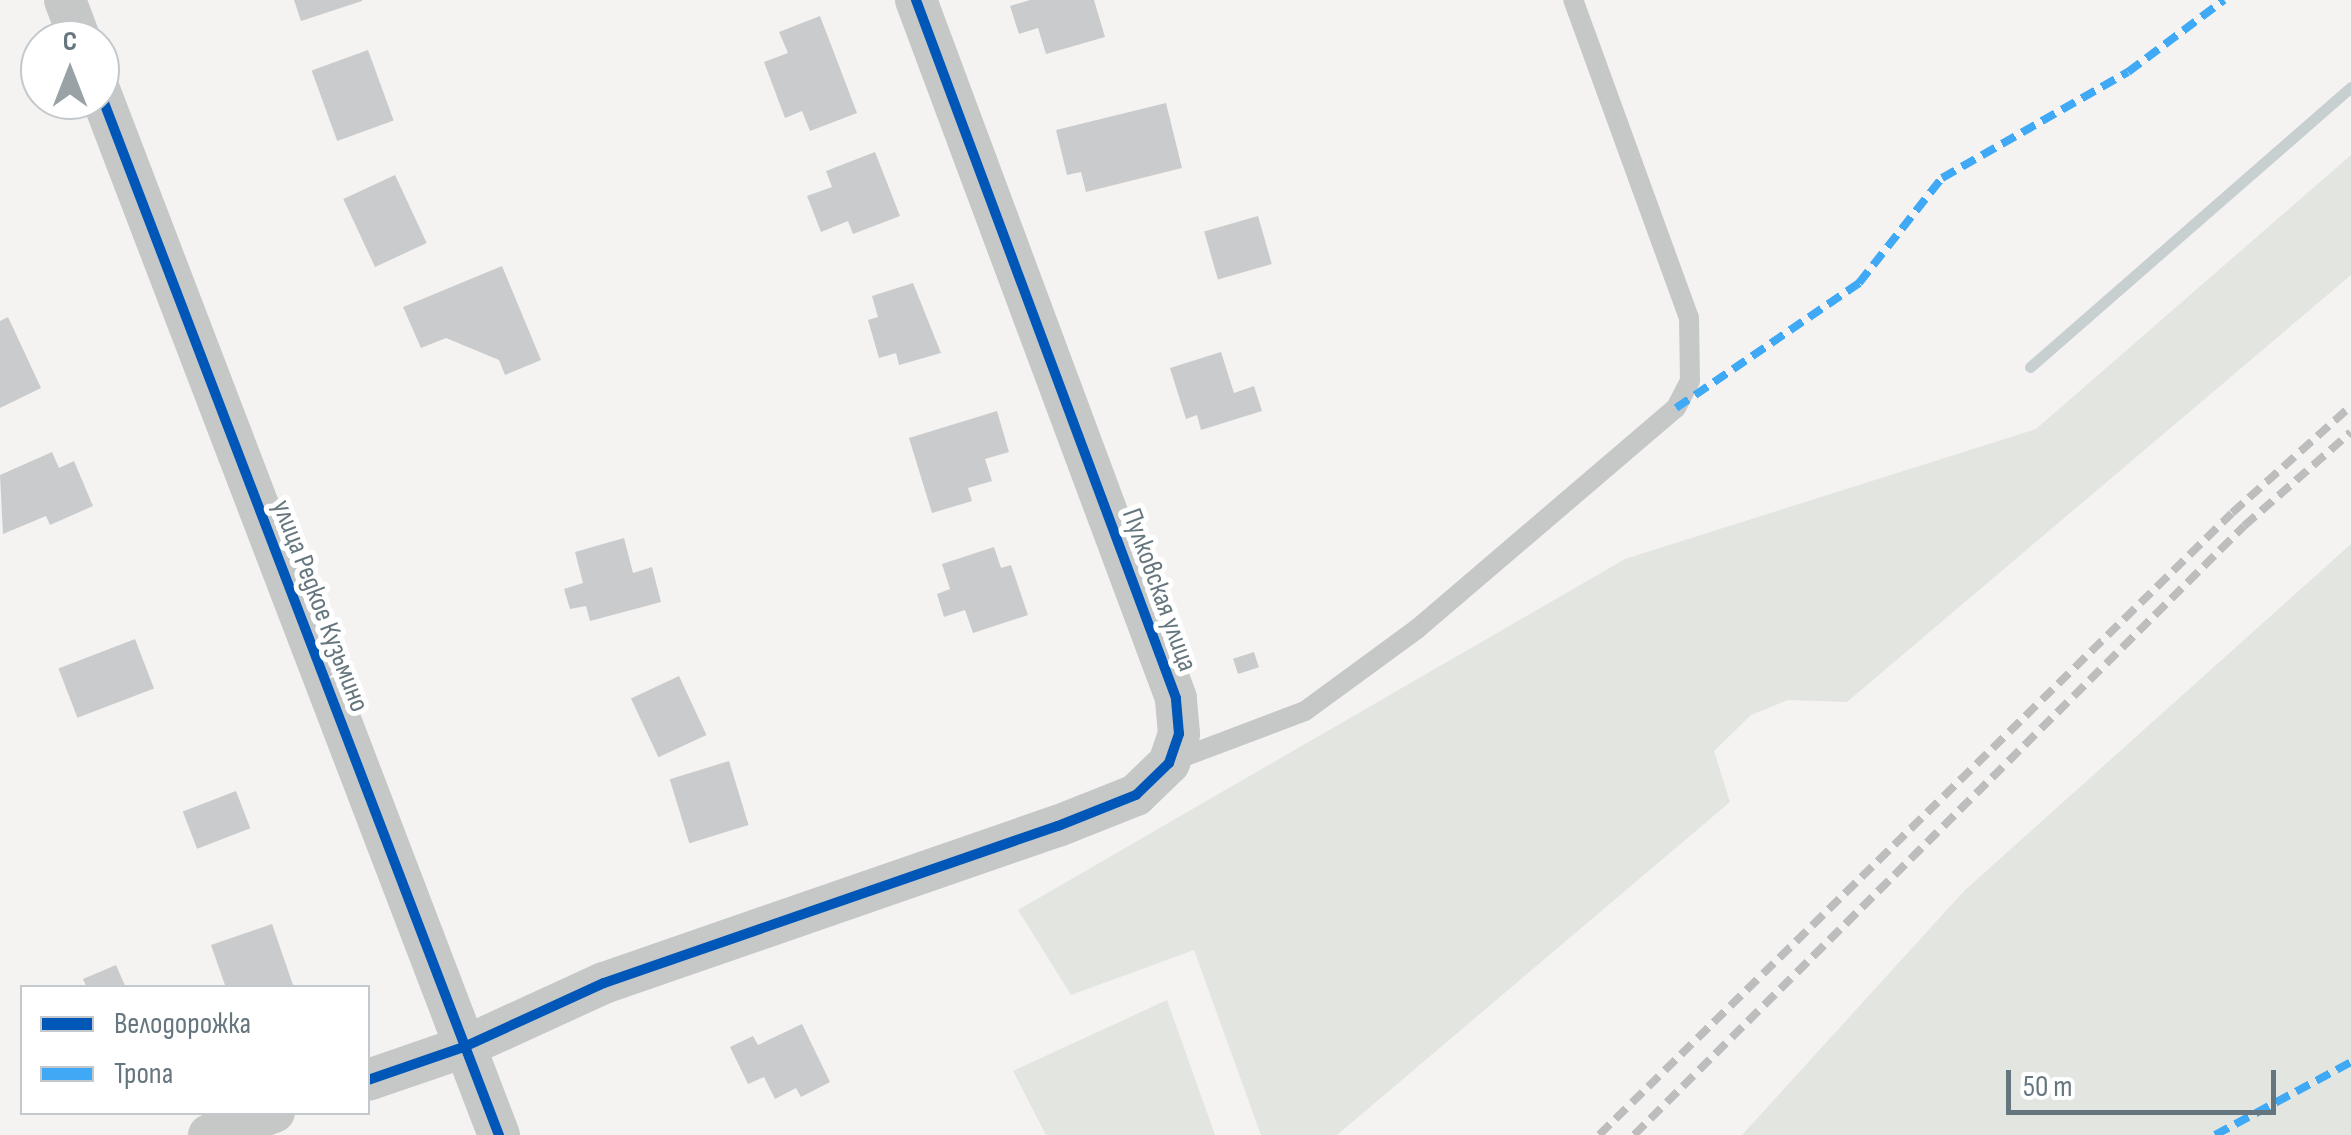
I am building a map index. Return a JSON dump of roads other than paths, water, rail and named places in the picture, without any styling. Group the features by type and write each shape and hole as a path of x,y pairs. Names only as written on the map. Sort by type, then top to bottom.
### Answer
{"street":[{"name":"Пулковская улица","path":"916,0 1176,698 1180,734 1168,763"},
{"name":"улица Редкое Кузьмино","path":"111,120 499,1135"},
{"path":"370,1079 464,1046 604,983 1136,795 1168,763"},
{"path":"208,1135 265,1115"}],"lane":[{"path":"1168,763 1305,710 1417,629 1676,408 1690,381 1689,318 1572,0"}],"waterway":[{"path":"2030,367 2351,87"}],"railway":[{"path":"1599,1135 2232,513 2351,406"},
{"path":"1634,1135 2244,526 2351,432"}]}
